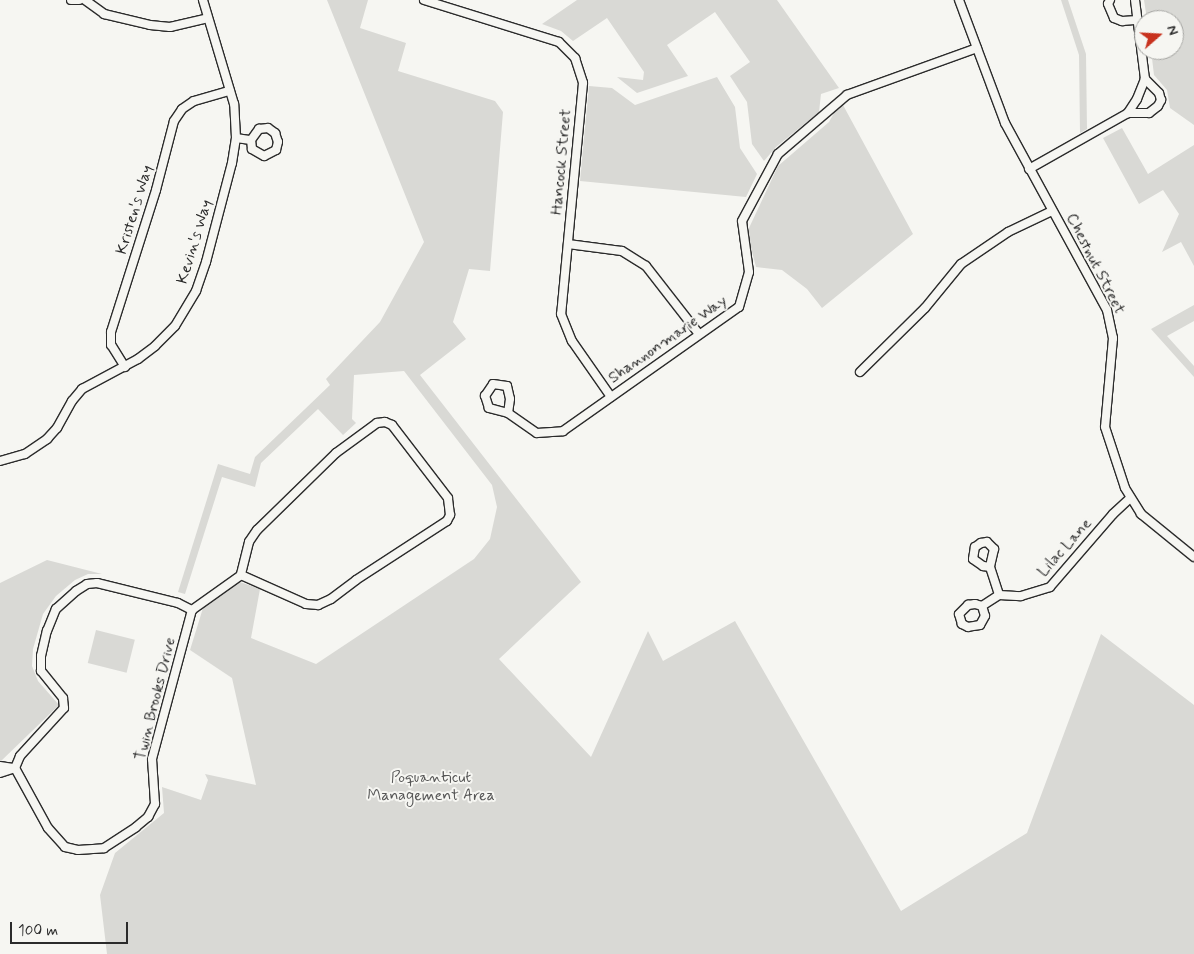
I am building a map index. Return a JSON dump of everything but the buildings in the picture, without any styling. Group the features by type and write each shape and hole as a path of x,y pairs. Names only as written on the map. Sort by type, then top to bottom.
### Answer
{"street":[{"path":"70,0 79,0"},
{"path":"85,0 104,14 150,25 170,27 208,18"},
{"name":"Kevin's Way","path":"0,460 25,454 40,446 52,434 72,400 82,389 146,354 164,337 184,313 196,291 225,190 236,138 236,111 203,0"},
{"name":"Hancock Street","path":"424,0 444,3 559,42 575,58 583,83 561,314 572,341 612,397"},
{"name":"Chestnut Street","path":"959,0 1005,123 1052,211 1097,289 1110,319 1113,338 1105,427 1113,455 1130,498 1152,524 1194,557"},
{"path":"1110,0 1108,4 1114,18 1122,21 1134,20"},
{"name":"Shannonmarie Way","path":"508,413 536,433 563,431 739,307 749,272 742,221 778,154 847,95 977,48"},
{"path":"1128,114 1137,99 1145,79 1143,60"},
{"path":"1029,169 1128,114 1149,113 1158,106 1159,93 1145,79"},
{"name":"Kristen's Way","path":"125,367 111,345 110,332 156,190 174,121 182,109 194,101 230,91"},
{"path":"236,138 251,140"},
{"path":"860,372 925,308 961,264 1008,232 1052,211"},
{"path":"568,244 622,251 646,266 699,334"},
{"path":"0,773 15,768 20,756 64,708 63,698 41,671 41,656 47,631 56,609 87,584 97,583 178,603 192,610 240,575 249,542 257,530 336,453 377,423 385,422 392,426 448,498 450,515 447,521 356,580 331,599 318,605 306,604 240,575"},
{"name":"Lilac Lane","path":"998,595 1021,596 1050,587 1113,514 1130,498"},
{"path":"982,606 998,595 990,567"},
{"name":"Twin Brooks Drive","path":"15,768 48,828 65,847 90,850 110,846 148,817 155,804 152,759 192,610"},
{"path":"0,766 15,768"}],"green space":[{"name":"Poquanticut Management Area","path":"327,0 368,0 360,28 406,43 398,71 495,101 503,112 490,271 469,269 453,322 466,339 420,375 581,582 499,659 591,757 648,631 663,661 735,621 901,911 1027,833 1101,634 1194,705 1194,954 107,954 100,895 115,853 164,813 162,787 201,800 208,780 205,774 256,785 232,678 190,650 203,608 237,581 260,589 251,638 316,664 474,559 490,539 497,507 492,485 404,371 354,375 352,419 356,423 343,435 318,409 261,463 255,487 222,477 185,594 178,592 218,464 250,474 255,457 330,385 326,379 380,322 424,242"},
{"path":"577,0 777,0 839,88 821,94 819,112 776,147 764,161 752,144 747,102 730,76 750,62 715,12 667,45 688,76 637,93 617,77 643,80 644,72 607,18 573,41 561,31 542,24"},
{"path":"1061,0 1068,0 1086,54 1087,129 1080,133 1079,55"},
{"path":"1144,0 1194,0 1194,125 1170,108 1167,90 1154,75 1152,60 1184,60 1184,10 1146,10"},
{"path":"717,77 735,107 740,148 757,174 746,197 580,181 589,86 612,88 635,105"},
{"path":"843,105 913,234 822,308 807,289 782,270 756,267 749,240 749,228 778,166 829,122 834,113 833,109"},
{"path":"1122,128 1148,174 1194,145 1194,266 1181,242 1162,252 1179,214 1163,190 1139,204 1103,138"},
{"path":"1194,305 1194,321 1167,336 1194,366 1194,377 1151,329"},
{"path":"47,560 102,574 88,574 75,580 56,596 43,614 33,649 32,666 38,681 59,705 0,762 0,583"},
{"path":"96,630 135,640 127,673 88,663"}]}
